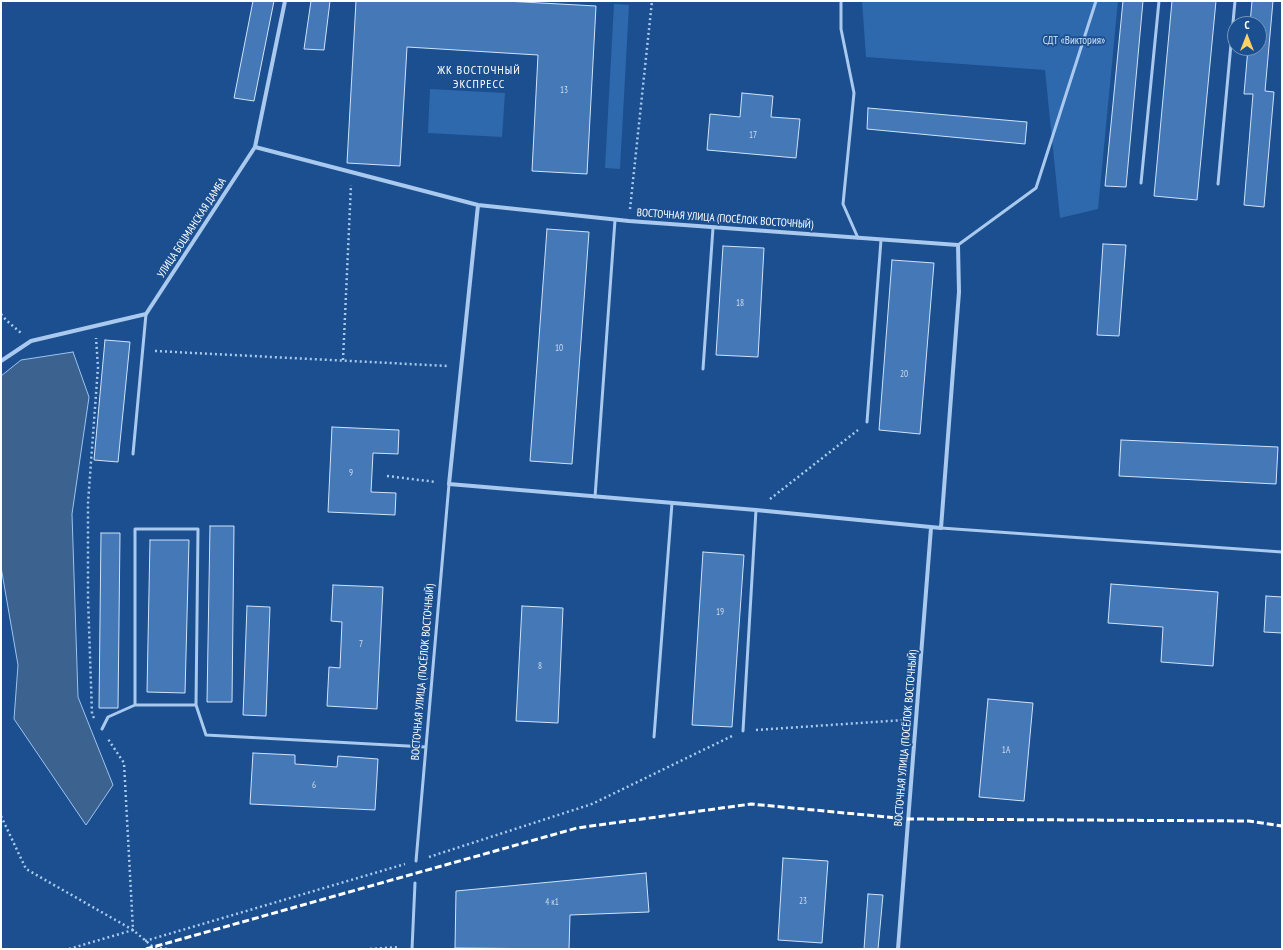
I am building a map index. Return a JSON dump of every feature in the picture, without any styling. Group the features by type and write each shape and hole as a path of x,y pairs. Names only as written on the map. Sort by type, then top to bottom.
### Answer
{"street":[{"name":"УЛИЦА БОЦМАНСКАЯ ДАМБА","path":"146,314 255,147 285,1"},
{"path":"255,147 478,205"},
{"name":"ВОСТОЧНАЯ УЛИЦА (ПОСЁЛОК ВОСТОЧНЫЙ)","path":"449,484 478,205 615,220 958,245"},
{"path":"449,484 756,510 941,528 959,292 958,245"},
{"path":"1,362 31,341 146,314"},
{"name":"ВОСТОЧНАЯ УЛИЦА (ПОСЁЛОК ВОСТОЧНЫЙ)","path":"898,949 931,528"}],"lane":[{"path":"841,1 841,29 854,93 844,204 858,238"},
{"path":"958,245 1036,188 1096,1"},
{"path":"1141,183 1160,1"},
{"path":"1218,184 1235,1"},
{"path":"595,497 615,220"},
{"path":"703,369 713,228"},
{"path":"867,422 881,240"},
{"path":"133,454 146,314"},
{"name":"ВОСТОЧНАЯ УЛИЦА (ПОСЁЛОК ВОСТОЧНЫЙ)","path":"416,861 449,484"},
{"path":"654,737 672,503"},
{"path":"743,731 756,510"},
{"path":"941,528 1282,552"},
{"path":"135,705 135,529 198,529 196,705 206,735 426,747"},
{"path":"102,729 108,717 135,705 196,705"},
{"path":"412,948 415,883"}],"path":[{"path":"629,221 652,1"},
{"path":"343,360 352,172"},
{"path":"1,314 31,341"},
{"path":"96,326 98,366 88,503 88,598 92,714 124,763 133,930"},
{"path":"143,350 461,366"},
{"path":"756,510 867,422"},
{"path":"387,476 449,484"},
{"path":"144,941 416,861 592,804 743,731 916,719"},
{"path":"1,816 26,869 133,930 144,941 153,947 167,949"},
{"path":"69,949 133,930"},
{"path":"370,949 412,948"}],"green space":[{"name":"СДТ «Виктория»","path":"862,1 1118,1 1098,209 1060,218 1045,70 866,57"},
{"path":"614,4 629,5 620,169 605,168"},
{"path":"430,89 505,93 502,137 428,133"}],"shaded area":[{"path":"73,352 89,397 72,514 78,697 113,785 86,825 14,719 18,665 1,567 1,376 21,360"}],"building":[{"path":"253,1 274,1 254,101 234,98"},
{"path":"311,1 330,1 324,50 304,49"},
{"path":"356,1 505,1 596,6 587,174 532,171 538,55 407,47 400,166 347,163"},
{"path":"1123,1 1143,1 1126,187 1105,186"},
{"path":"1172,1 1216,1 1197,200 1154,196"},
{"path":"1252,1 1273,1 1265,91 1274,92 1264,207 1244,205 1253,94 1244,94 1247,56 1267,56 1267,16 1251,16"},
{"path":"742,93 773,96 771,117 800,119 796,158 707,150 710,114 740,117"},
{"path":"868,108 1027,122 1025,144 867,129"},
{"path":"547,229 589,232 572,464 530,461"},
{"path":"1103,244 1126,245 1119,336 1097,335"},
{"path":"723,246 764,248 758,357 716,355"},
{"path":"892,260 934,263 920,434 879,430"},
{"path":"105,340 130,342 118,462 94,460"},
{"path":"332,427 399,430 398,454 373,453 371,492 396,493 395,515 328,512"},
{"path":"1121,440 1278,447 1276,484 1119,476"},
{"path":"210,526 234,526 232,702 207,702"},
{"path":"101,533 120,533 118,708 99,708"},
{"path":"150,540 189,540 185,693 147,692"},
{"path":"703,552 744,555 732,727 692,725"},
{"path":"1111,584 1218,592 1213,666 1161,662 1163,627 1108,623"},
{"path":"333,585 383,587 377,709 327,706 329,667 340,668 342,622 331,621"},
{"path":"1266,596 1282,597 1282,633 1264,632"},
{"path":"247,606 270,607 266,716 243,715"},
{"path":"522,606 563,608 558,723 516,721"},
{"path":"988,699 1033,703 1024,801 979,797"},
{"path":"253,753 295,755 295,764 337,767 338,756 378,759 375,810 250,804"},
{"path":"783,858 828,861 822,943 778,940"},
{"path":"646,873 649,912 570,915 569,949 455,948 456,891"},
{"path":"868,894 883,895 878,949 864,949"}],"railway":[{"path":"146,949 577,828 751,804 908,819 1249,821 1282,826"}],"district":[{"name":"ЖК ВОСТОЧНЫЙ ЭКСПРЕСС","path":"479,78"}]}
